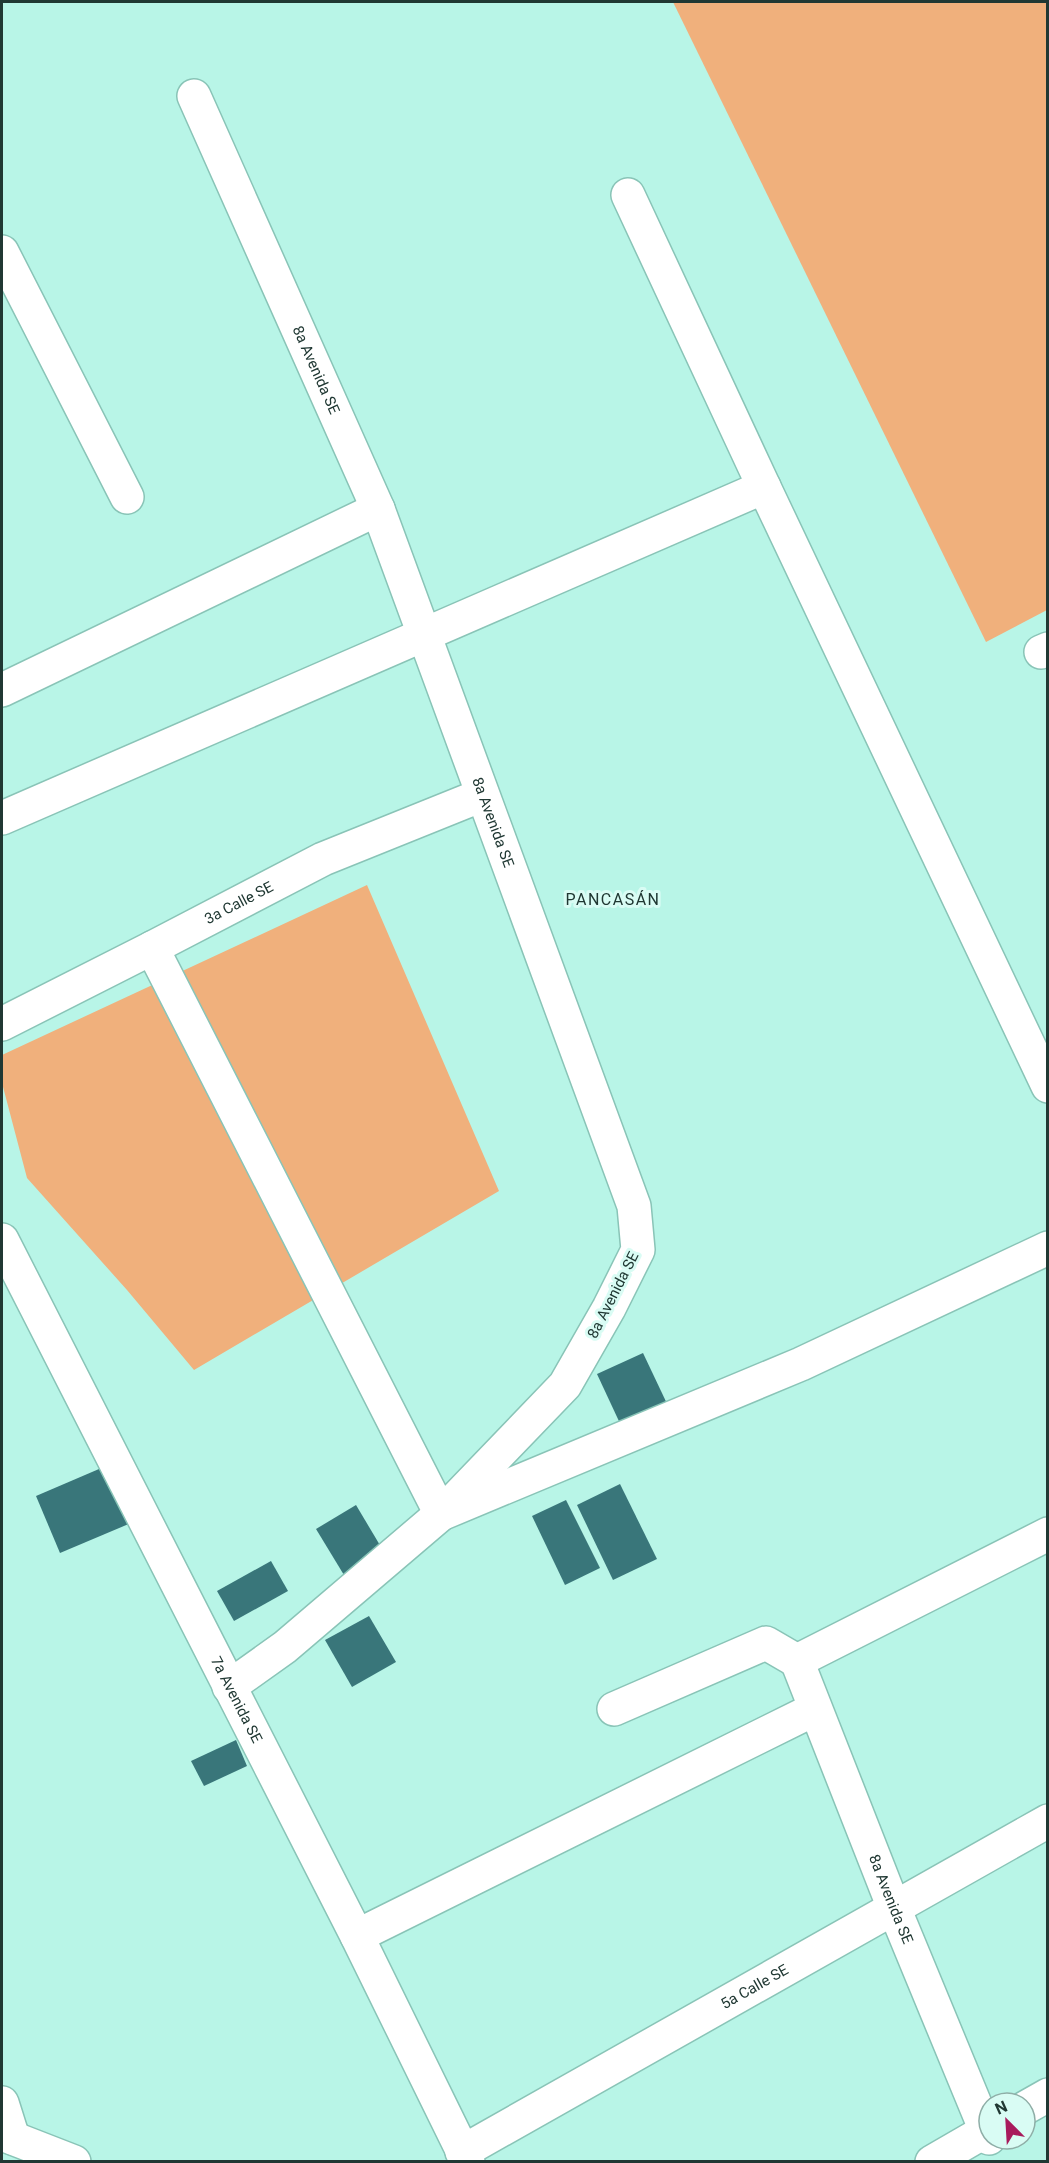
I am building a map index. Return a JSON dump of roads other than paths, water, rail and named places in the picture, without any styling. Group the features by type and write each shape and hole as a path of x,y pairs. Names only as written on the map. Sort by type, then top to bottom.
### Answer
{"street":[{"name":"8a Avenida SE","path":"194,96 378,509 634,1206 638,1250 609,1308 565,1385 441,1514"},
{"path":"628,195 1047,1086"},
{"path":"2,252 127,497"},
{"path":"2,818 423,633 764,487"},
{"path":"2,690 378,509"},
{"name":"3a Calle SE","path":"2,1024 323,859 482,795"},
{"path":"152,948 441,1514"},
{"name":"7a Avenida SE","path":"2,1240 357,1936 465,2157"},
{"path":"229,1687 285,1647 441,1514 801,1364 1047,1248"},
{"path":"614,1709 766,1642 796,1661 1047,1534"},
{"name":"8a Avenida SE","path":"796,1661 894,1908 977,2108"},
{"path":"357,1936 815,1708"},
{"name":"5a Calle SE","path":"465,2157 1047,1821"},
{"path":"2,2103 7,2136 74,2162"},
{"path":"932,2162 977,2140"}],"district":[{"name":"PANCASÁN","path":"613,899"}]}
